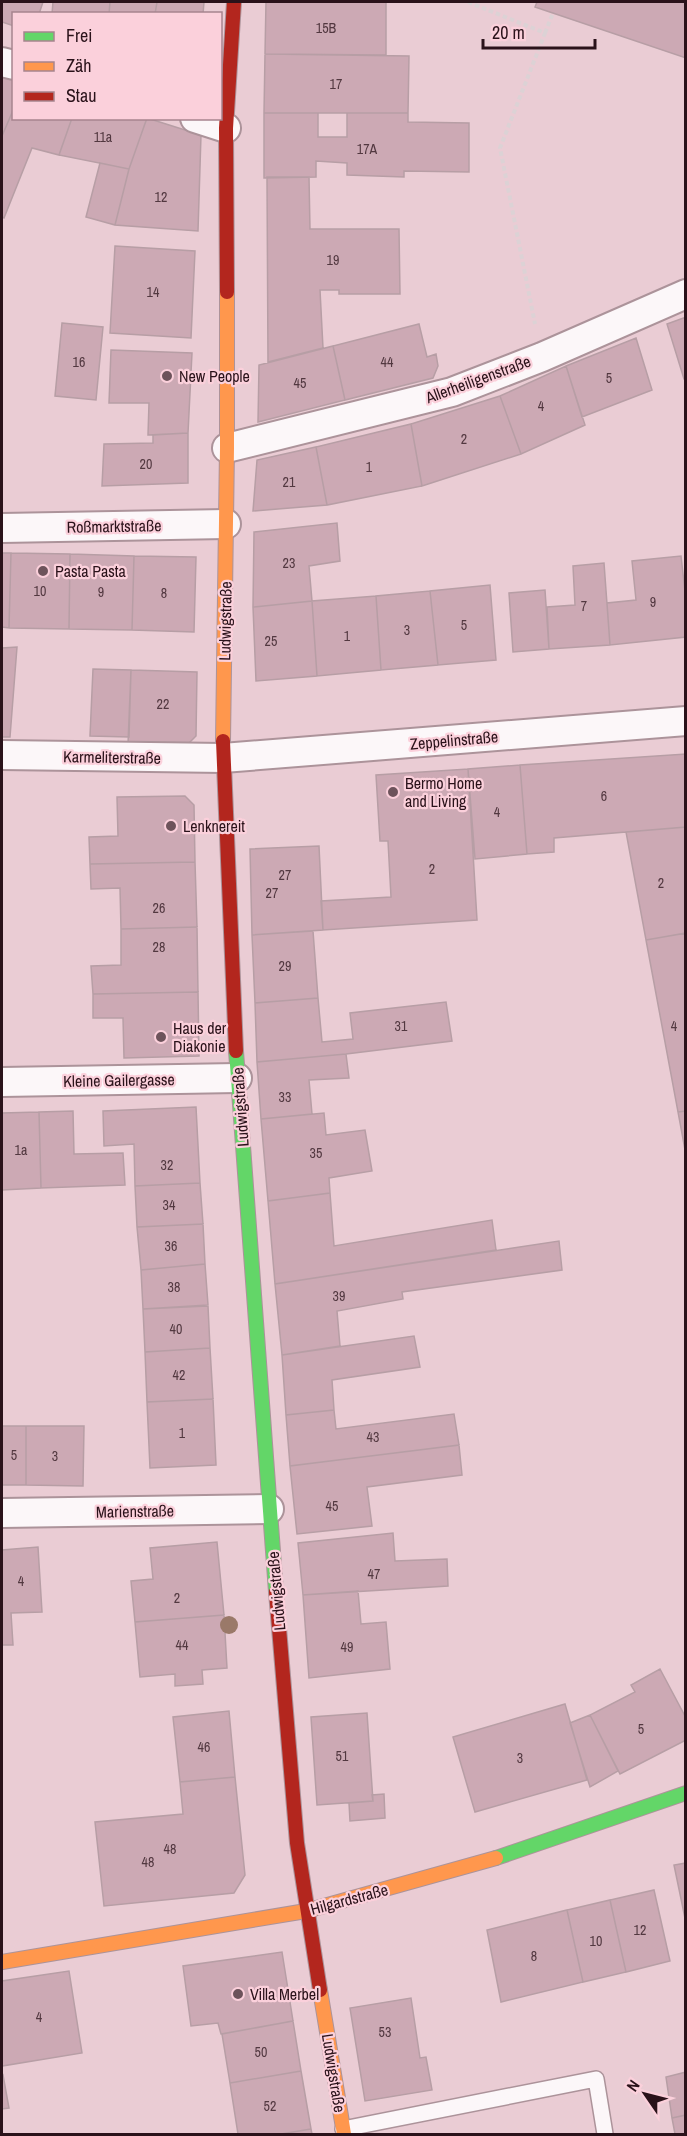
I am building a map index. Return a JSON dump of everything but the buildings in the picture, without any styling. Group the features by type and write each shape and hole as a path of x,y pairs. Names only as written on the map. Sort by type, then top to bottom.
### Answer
{"street":[{"name":"Ludwigstraße","path":"234,2 226,128 227,448 223,758 237,1078 289,1751 306,1911 343,2132"},
{"path":"201,120 226,128"},
{"name":"Allerheiligenstraße","path":"227,448 452,392 542,357 686,294"},
{"name":"Roßmarktstraße","path":"2,528 226,524"},
{"name":"Zeppelinstraße","path":"223,758 686,721"},
{"name":"Karmeliterstraße","path":"2,755 223,758"},
{"name":"Kleine Gailergasse","path":"2,1082 237,1078"},
{"name":"Marienstraße","path":"2,1513 269,1509"},
{"name":"Hilgardstraße","path":"2,1962 306,1911 481,1863 686,1792"}],"lane":[{"path":"343,2132 596,2079 605,2134"}],"path":[{"path":"468,2 544,33"},
{"path":"542,357 500,148 553,13"}],"traffic: fast":[{"path":"236,1051 276,1592"},
{"path":"496,1858 686,1793"}],"traffic: slow":[{"path":"223,741 227,292"},
{"path":"2,1962 306,1911 496,1858"},
{"path":"320,1990 344,2134"}],"traffic: jam":[{"path":"227,292 226,128 234,2"},
{"path":"223,741 236,1051"},
{"path":"276,1592 297,1843 320,1990"}],"place":[{"name":"New People","path":"167,376"},
{"name":"Pasta Pasta","path":"43,571"},
{"name":"Bermo Home and Living","path":"393,792"},
{"name":"Lenknereit","path":"171,826"},
{"name":"Haus der Diakonie","path":"161,1037"},
{"name":"Villa Merbel","path":"238,1994"}]}
